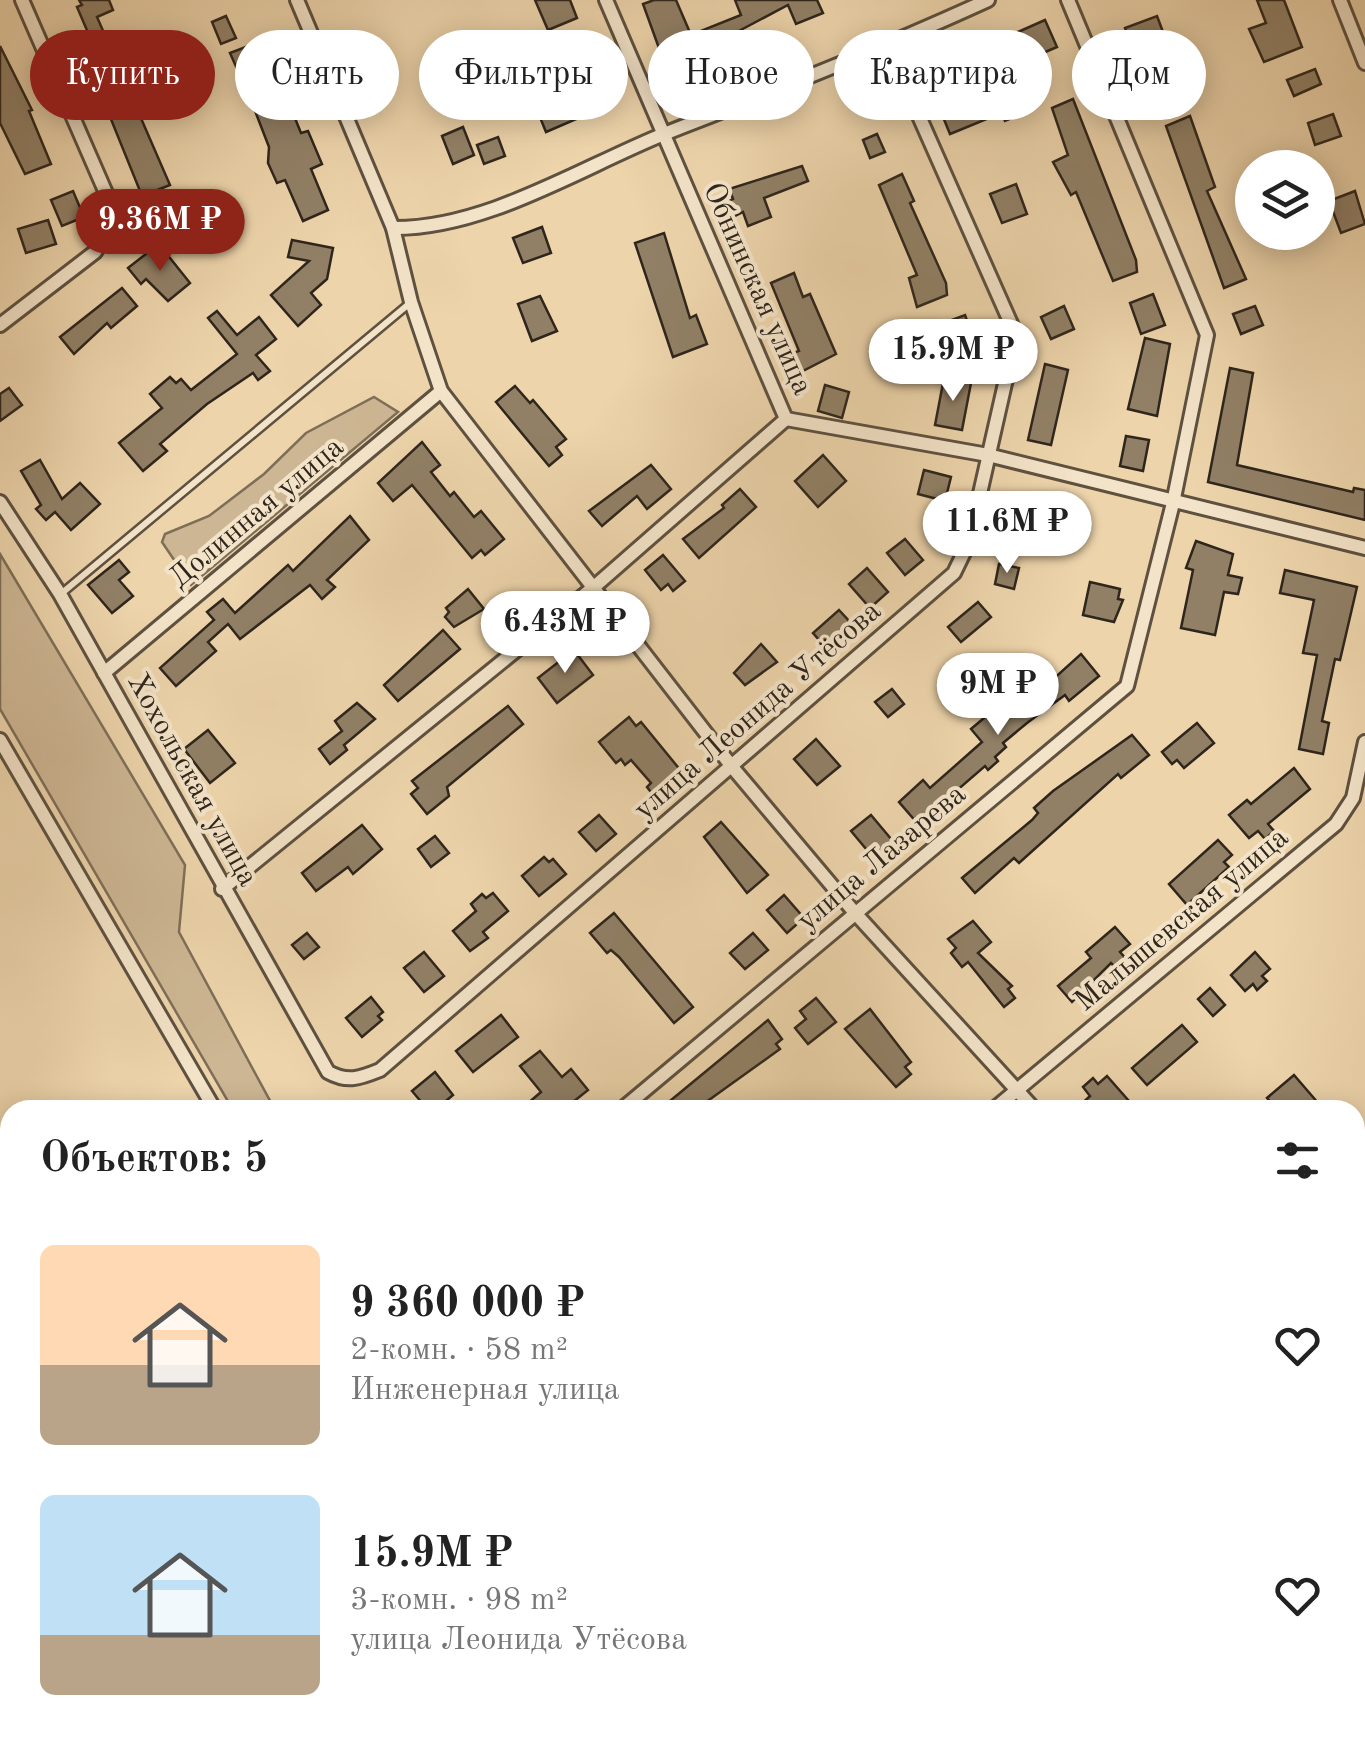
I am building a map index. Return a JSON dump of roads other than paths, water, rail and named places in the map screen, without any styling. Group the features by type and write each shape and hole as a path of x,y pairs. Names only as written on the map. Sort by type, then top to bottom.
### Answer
{"street":[{"path":"0,325 95,252 113,225 109,200 22,0"},
{"path":"297,0 393,228 410,302 441,392 734,768 855,913 1026,1100"},
{"name":"Обнинская улица","path":"222,889 594,587 786,420 606,0"},
{"path":"923,30 988,0"},
{"name":"улица Лазарева","path":"633,1100 1127,686 1173,504 1207,335 1068,0"},
{"path":"1340,0 1365,63"},
{"path":"393,228 427,228 550,186 663,135 834,67"},
{"name":"улица Леонида Утёсова","path":"341,1080 380,1070 734,768 954,572 969,542 1016,334 921,120"},
{"name":"Долинная улица","path":"104,673 441,392"},
{"path":"786,420 988,454 1146,492 1173,504 1365,548"},
{"name":"Хохольская улица","path":"0,502 60,594 328,1072 341,1080"},
{"path":"0,740 210,1100"},
{"name":"Малышевская улица","path":"1005,1100 1336,824 1353,798 1365,742"}],"lane":[{"path":"60,594 410,302"}]}
